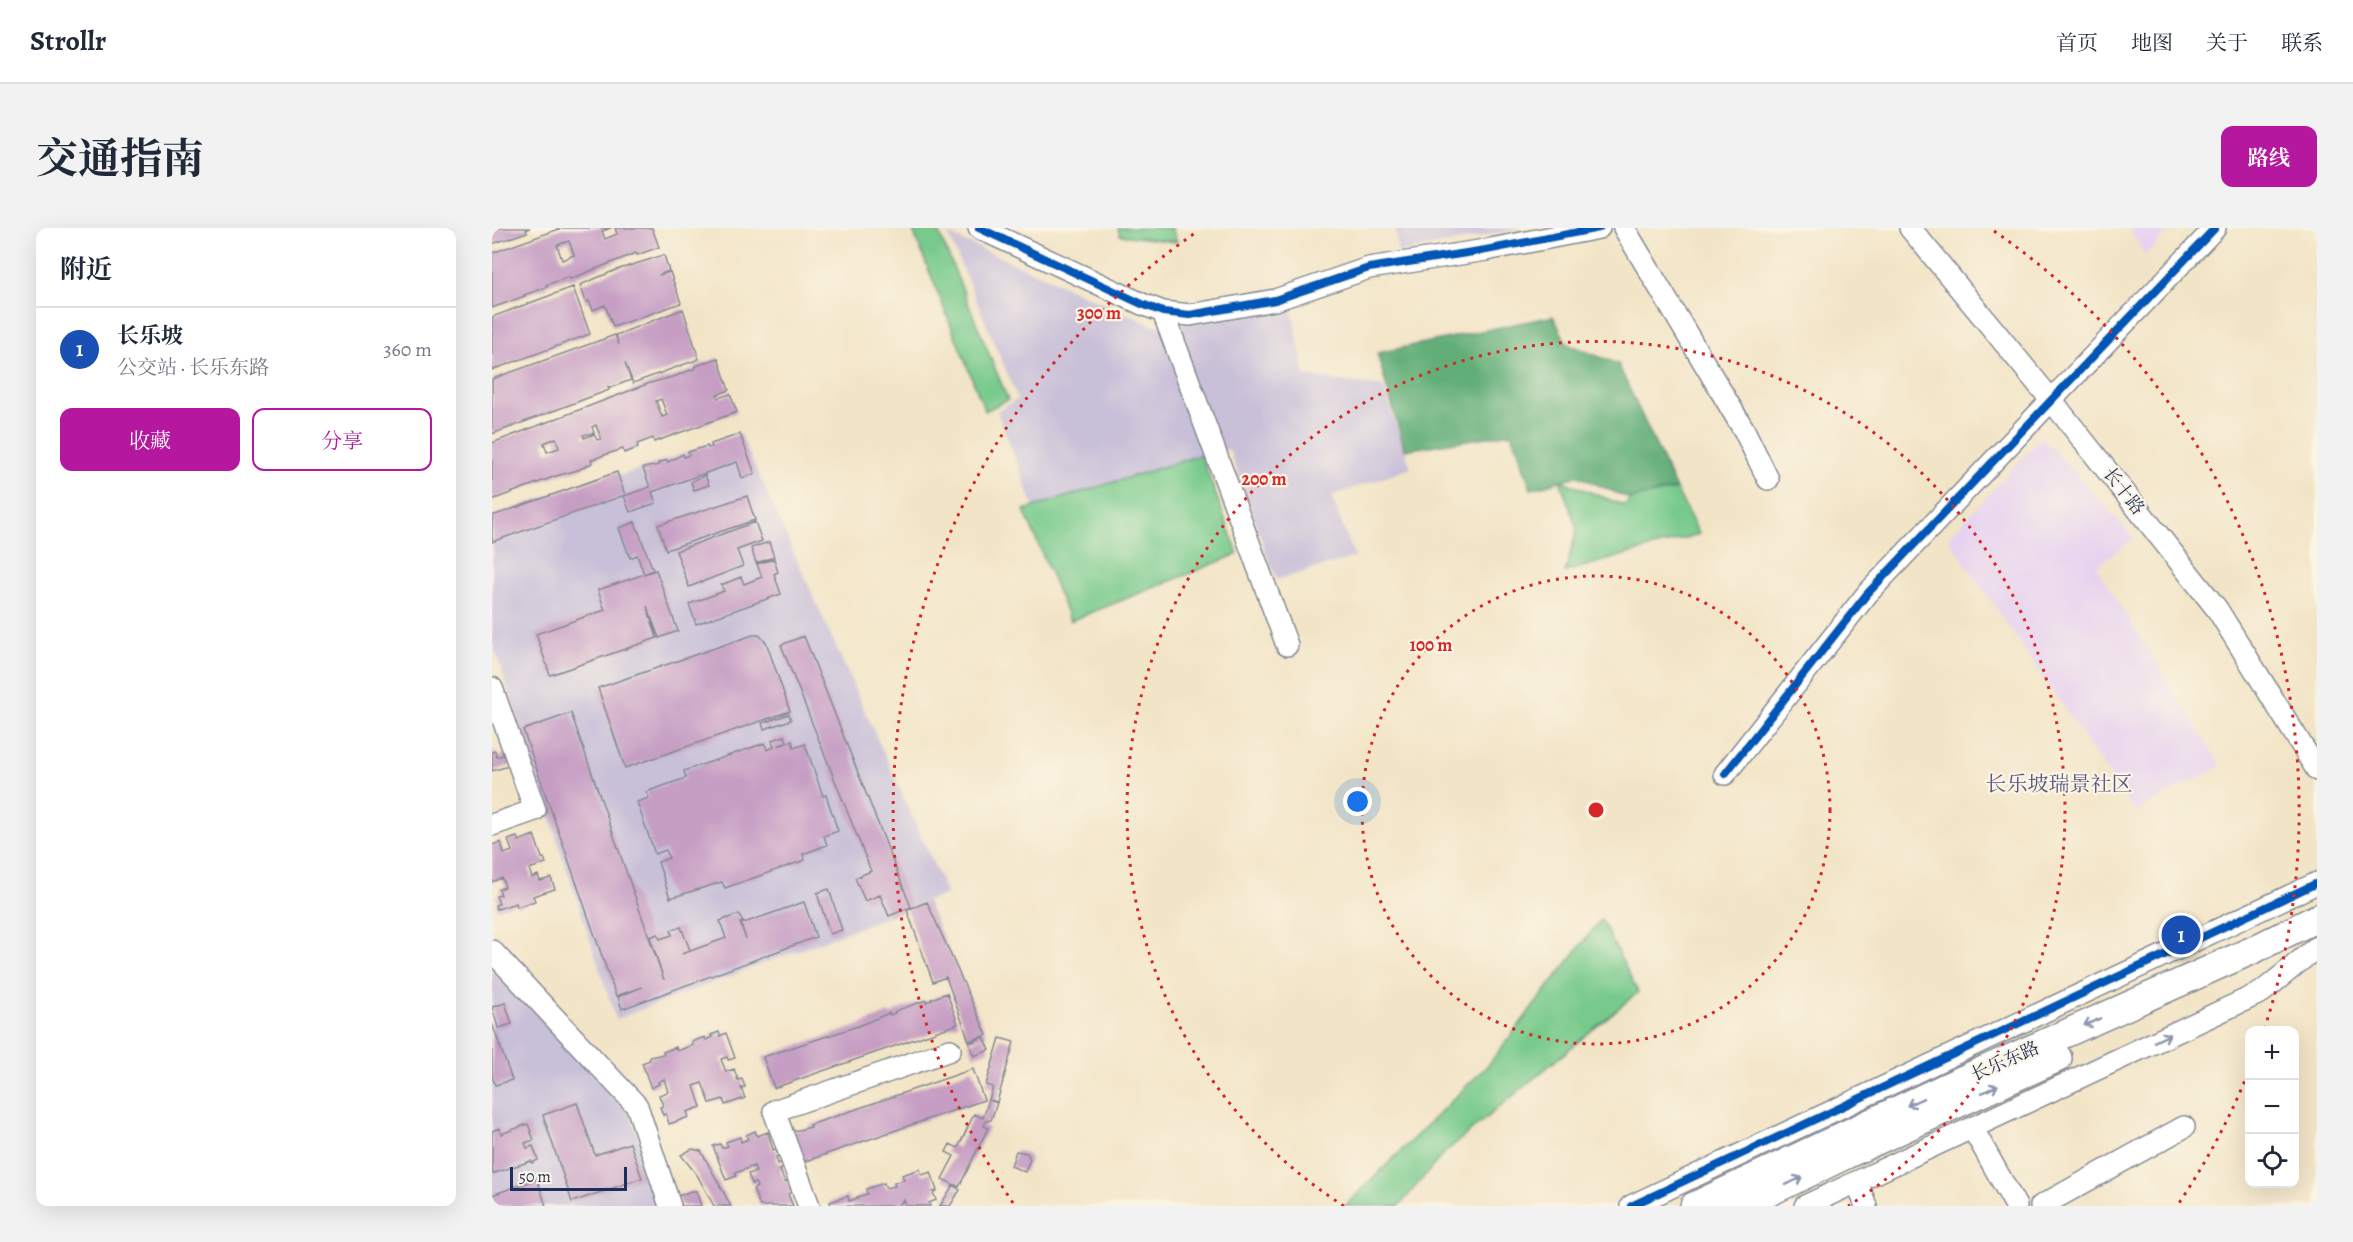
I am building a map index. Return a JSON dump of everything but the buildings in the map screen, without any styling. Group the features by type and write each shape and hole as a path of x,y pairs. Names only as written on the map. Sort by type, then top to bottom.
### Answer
{"main road":[{"name":"长乐东路","path":"1694,1206 1948,1086 2242,955 2317,918"},
{"name":"长乐东路","path":"1741,1206 1846,1155 2317,938"}],"street":[{"path":"979,228 1142,304 1163,312 1190,315 1275,300 1369,268 1486,250 1599,228"},
{"path":"1624,228 1744,430 1768,479"},
{"name":"长十路","path":"1910,228 2052,401 2217,609 2317,770"},
{"path":"1725,774 1867,594 2215,228"},
{"path":"1163,312 1287,645"},
{"path":"492,688 535,810 492,825"},
{"path":"1631,1206 2317,883"},
{"path":"1805,1206 2262,992 2317,947"},
{"path":"492,951 637,1106 670,1206"},
{"path":"809,1206 774,1111 950,1050"},
{"path":"2041,1206 2184,1127"},
{"path":"1973,1128 2016,1206"},
{"path":"1857,1182 1866,1206"}],"shaded area":[{"path":"1395,228 1522,228 1398,253"},
{"path":"2129,228 2172,228 2145,256"},
{"path":"948,234 1154,326 1292,310 1305,376 1383,387 1411,468 1331,496 1355,557 1276,580 1229,449 1034,507 997,411 1018,399"},
{"path":"740,433 947,894 616,1019 492,641 492,522"},
{"path":"2042,437 2134,538 2096,567 2221,766 2135,812 1948,538"},
{"path":"492,964 630,1114 662,1206 492,1206"}],"green space":[{"path":"912,228 937,228 1008,400 985,411"},
{"path":"1118,228 1172,228 1177,242 1120,235"},
{"path":"1553,316 1567,344 1618,364 1676,489 1630,499 1578,476 1531,489 1512,433 1405,450 1377,353"},
{"path":"1201,455 1238,554 1070,621 1024,510"},
{"path":"1560,480 1625,506 1630,499 1676,489 1699,534 1565,572 1577,529"},
{"path":"1601,919 1638,992 1444,1153 1399,1206 1345,1206 1489,1064"}],"cycle path":[{"path":"979,228 1142,304 1163,312 1190,315 1275,300 1369,268 1486,250 1599,228"},
{"path":"1725,774 1867,594 2215,228"},
{"path":"1631,1206 2317,883"}],"place":[{"name":"长乐坡","path":"2181,935"}],"district":[{"name":"长乐坡瑞景社区","path":"2059,784"}]}
